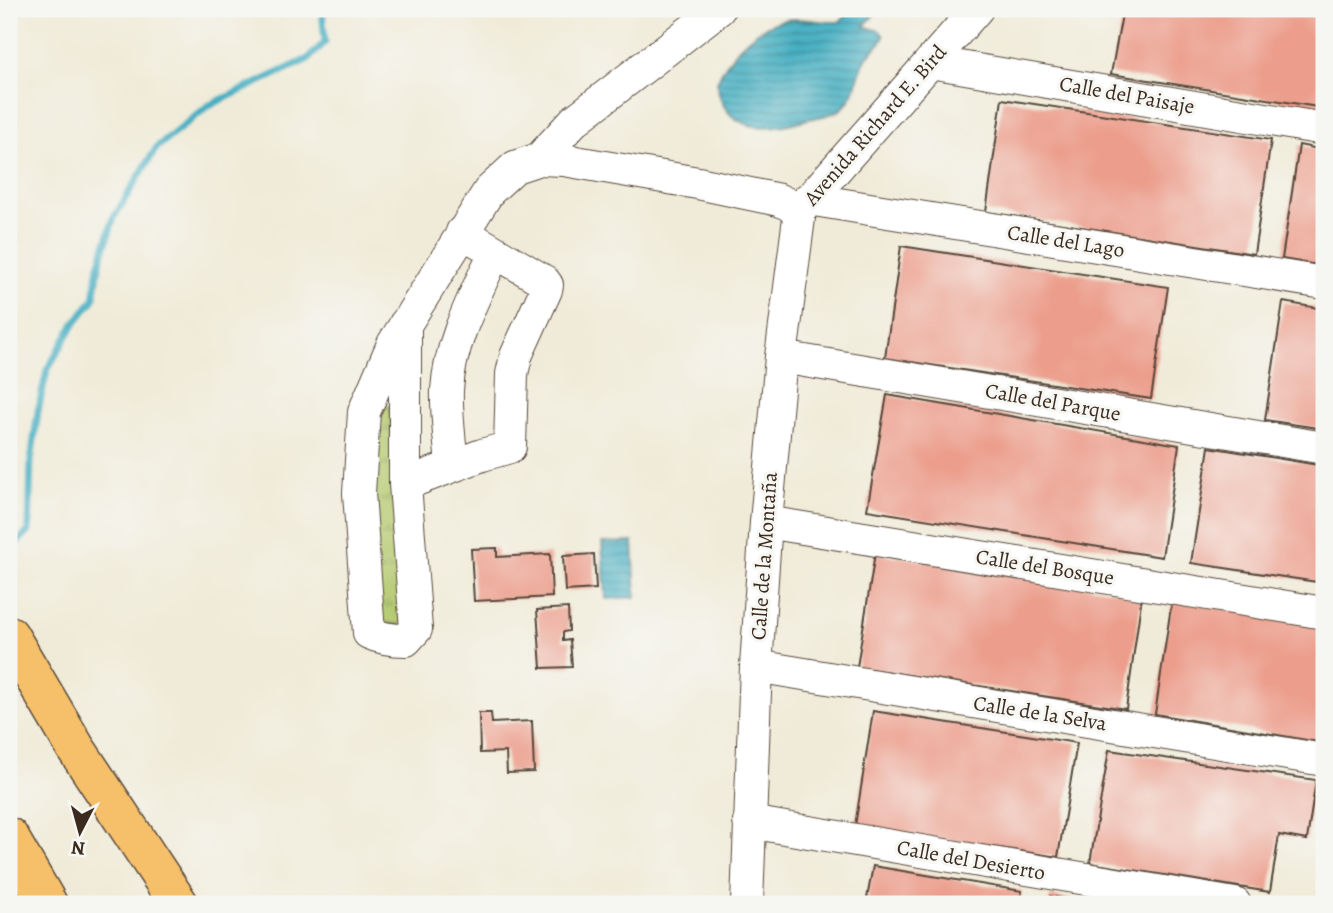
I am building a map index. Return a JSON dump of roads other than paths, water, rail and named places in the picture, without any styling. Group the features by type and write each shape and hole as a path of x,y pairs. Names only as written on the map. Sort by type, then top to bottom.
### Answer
{"main road":[{"path":"9,635 75,747 179,904"},
{"path":"9,836 48,904"}],"street":[{"path":"405,324 405,484 416,629 407,640 381,638 369,633 359,493 364,412 393,344 405,324 462,232 489,191 515,167 539,159 573,121 719,9"},
{"name":"Avenida Richard E. Bird","path":"804,204 978,9"},
{"name":"Calle del Paisaje","path":"930,62 1324,128"},
{"name":"Calle del Lago","path":"539,159 564,160 804,204 1324,283"},
{"name":"Calle de la Montaña","path":"747,904 756,666 766,522 781,357 804,204"},
{"path":"405,484 452,465 510,447 512,374 516,356 546,290 544,281 462,232"},
{"path":"452,465 447,389 454,350 495,252"},
{"name":"Calle del Parque","path":"781,357 1324,448"},
{"name":"Calle del Bosque","path":"766,522 1324,613"},
{"name":"Calle de la Selva","path":"756,666 1324,760"},
{"name":"Calle del Desierto","path":"749,822 1236,904"}],"water":[{"path":"854,9 879,9 864,26 880,31 884,36 863,63 854,92 840,110 794,123 764,127 738,121 728,112 721,100 717,82 738,49 758,31 782,21 795,19 839,22"},
{"path":"633,542 636,597 606,599 602,543"}],"waterway":[{"path":"9,550 29,531 31,461 47,370 74,324 94,299 99,265 114,217 157,147 208,106 308,59 325,42 322,9"}]}
